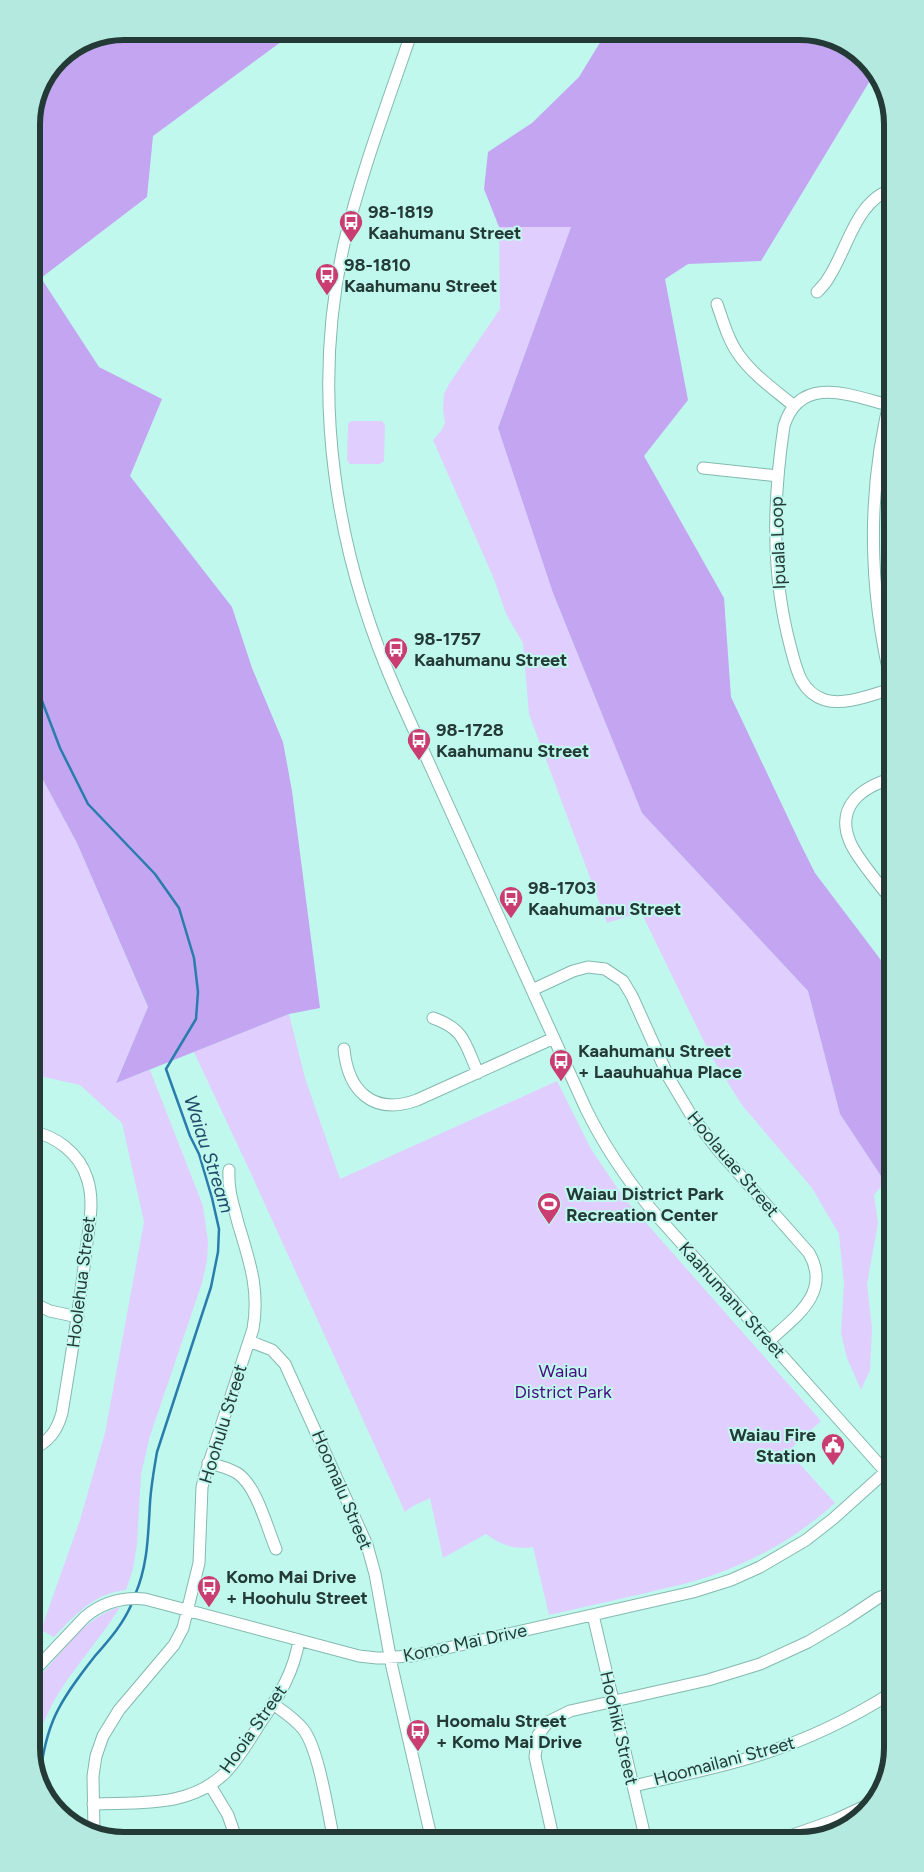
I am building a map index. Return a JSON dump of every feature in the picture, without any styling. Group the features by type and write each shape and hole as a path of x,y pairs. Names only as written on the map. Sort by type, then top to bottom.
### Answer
{"street":[{"name":"Kaahumanu Street","path":"409,40 364,173 344,246 335,298 331,346 330,401 337,494 347,547 375,641 597,1131 627,1178 651,1209 884,1466"},
{"path":"817,292 829,278 865,208 884,194"},
{"path":"717,304 732,343 739,355 750,368 794,406 809,395 829,391 884,404"},
{"name":"Ipuala Loop","path":"794,406 786,418 784,426 774,531 777,580 785,626 799,678 814,694 832,701 848,701 884,692"},
{"path":"884,426 875,487 872,548 880,631 884,649"},
{"path":"703,468 778,476"},
{"path":"884,781 871,786 859,794 851,804 847,824 852,847 884,890"},
{"name":"Hoolauae Street","path":"532,990 573,971 588,967 605,969 623,981 632,996 669,1078 691,1115 718,1150 809,1253 814,1264 816,1278 813,1295 803,1310 769,1341"},
{"path":"433,1018 450,1025 458,1032 478,1073"},
{"path":"344,1049 345,1066 356,1087 370,1099 384,1104 399,1105 408,1104 554,1038"},
{"name":"Hoolehua Street","path":"40,1134 53,1138 68,1149 84,1171 90,1188 91,1206 78,1317 60,1420 50,1437 40,1446"},
{"name":"Hoohulu Street","path":"94,1826 94,1766 99,1745 119,1710 174,1645 183,1628 199,1564 202,1487 208,1463 249,1341 254,1319 256,1290 228,1187 229,1170"},
{"path":"40,1306 50,1311 78,1317"},
{"name":"Hoomalu Street","path":"249,1341 272,1350 286,1364 360,1528 372,1561 391,1658 430,1832"},
{"path":"208,1463 232,1470 242,1477 248,1485 276,1549"},
{"name":"Komo Mai Drive","path":"40,1664 85,1616 103,1604 121,1599 145,1599 359,1656 391,1658 421,1654 693,1592 731,1580 760,1567 792,1549 819,1530 884,1477"},
{"path":"552,1832 536,1764 538,1736 548,1722 562,1714 708,1680 760,1664 808,1642 884,1596"},
{"name":"Hoohiki Street","path":"592,1616 644,1832"},
{"name":"Hooia Street","path":"93,1804 165,1801 187,1796 210,1785 232,1764 273,1704 292,1670 299,1640"},
{"name":"Hoomailani Street","path":"633,1786 726,1765 784,1747 830,1727 884,1697"},
{"path":"273,1704 304,1730 311,1744 332,1832"},
{"path":"210,1785 228,1815 234,1832"},
{"path":"803,1832 856,1810"}],"green space":[{"path":"499,227 571,227 498,428 553,593 642,813 808,991 840,1114 884,1180 884,1183 874,1195 878,1223 867,1284 872,1328 870,1370 861,1390 847,1358 841,1333 844,1285 839,1234 812,1188 742,1105 711,1056 641,912 607,923 529,714 523,643 506,614 494,579 433,440 445,423 444,394 449,384 500,309"},
{"path":"351,421 382,421 385,425 384,461 380,464 350,464 347,460 348,424"},
{"path":"40,774 77,843 148,1008 116,1082 150,1070 203,1206 208,1241 207,1261 202,1283 150,1436 141,1474 137,1544 133,1569 126,1590 95,1600 78,1613 54,1637 41,1630 80,1520 105,1433 144,1222 122,1123 80,1085 40,1076"},
{"name":"Waiau District Park","path":"289,1014 305,1078 340,1179 557,1081 591,1149 624,1198 821,1421 788,1451 835,1503 795,1535 735,1567 701,1579 549,1615 533,1547 520,1548 508,1546 486,1534 443,1558 430,1498 405,1512 194,1052"},
{"path":"120,1607 56,1697 46,1716 40,1734 40,1676 83,1629 94,1619"}],"shaded area":[{"path":"124,40 284,40 153,136 147,197 41,278 99,367 162,399 130,476 232,607 252,668 283,742 292,791 320,1008 289,1014 116,1083 148,1007 77,843 40,774 40,119 46,92 54,78 78,54 92,46 108,42"},
{"path":"602,40 805,40 827,44 846,54 871,79 761,261 688,264 665,279 688,400 644,456 724,598 731,697 815,873 884,964 884,1180 840,1114 808,991 642,813 553,593 498,428 571,227 499,227 484,189 488,152 532,123 579,77"}],"waterway":[{"name":"Waiau Stream","path":"40,696 60,748 88,804 155,874 179,908 194,958 198,992 196,1019 166,1069 190,1136 199,1154 212,1198 219,1229 218,1252 211,1287 157,1452 151,1490 145,1561 135,1595"},
{"name":"Waiau Stream","path":"42,1763 45,1745 55,1715 71,1687 111,1637 132,1603"}],"place":[{"name":"98-1819 Kaahumanu Street","path":"351,243"},
{"name":"98-1810 Kaahumanu Street","path":"327,296"},
{"name":"98-1757 Kaahumanu Street","path":"396,670"},
{"name":"98-1728 Kaahumanu Street","path":"419,761"},
{"name":"98-1703 Kaahumanu Street","path":"511,919"},
{"name":"Kaahumanu Street + Laauhuahua Place","path":"561,1082"},
{"name":"Waiau District Park Recreation Center","path":"549,1225"},
{"name":"Waiau Fire Station","path":"833,1466"},
{"name":"Komo Mai Drive + Hoohulu Street","path":"209,1608"},
{"name":"Hoomalu Street + Komo Mai Drive","path":"418,1752"}]}
